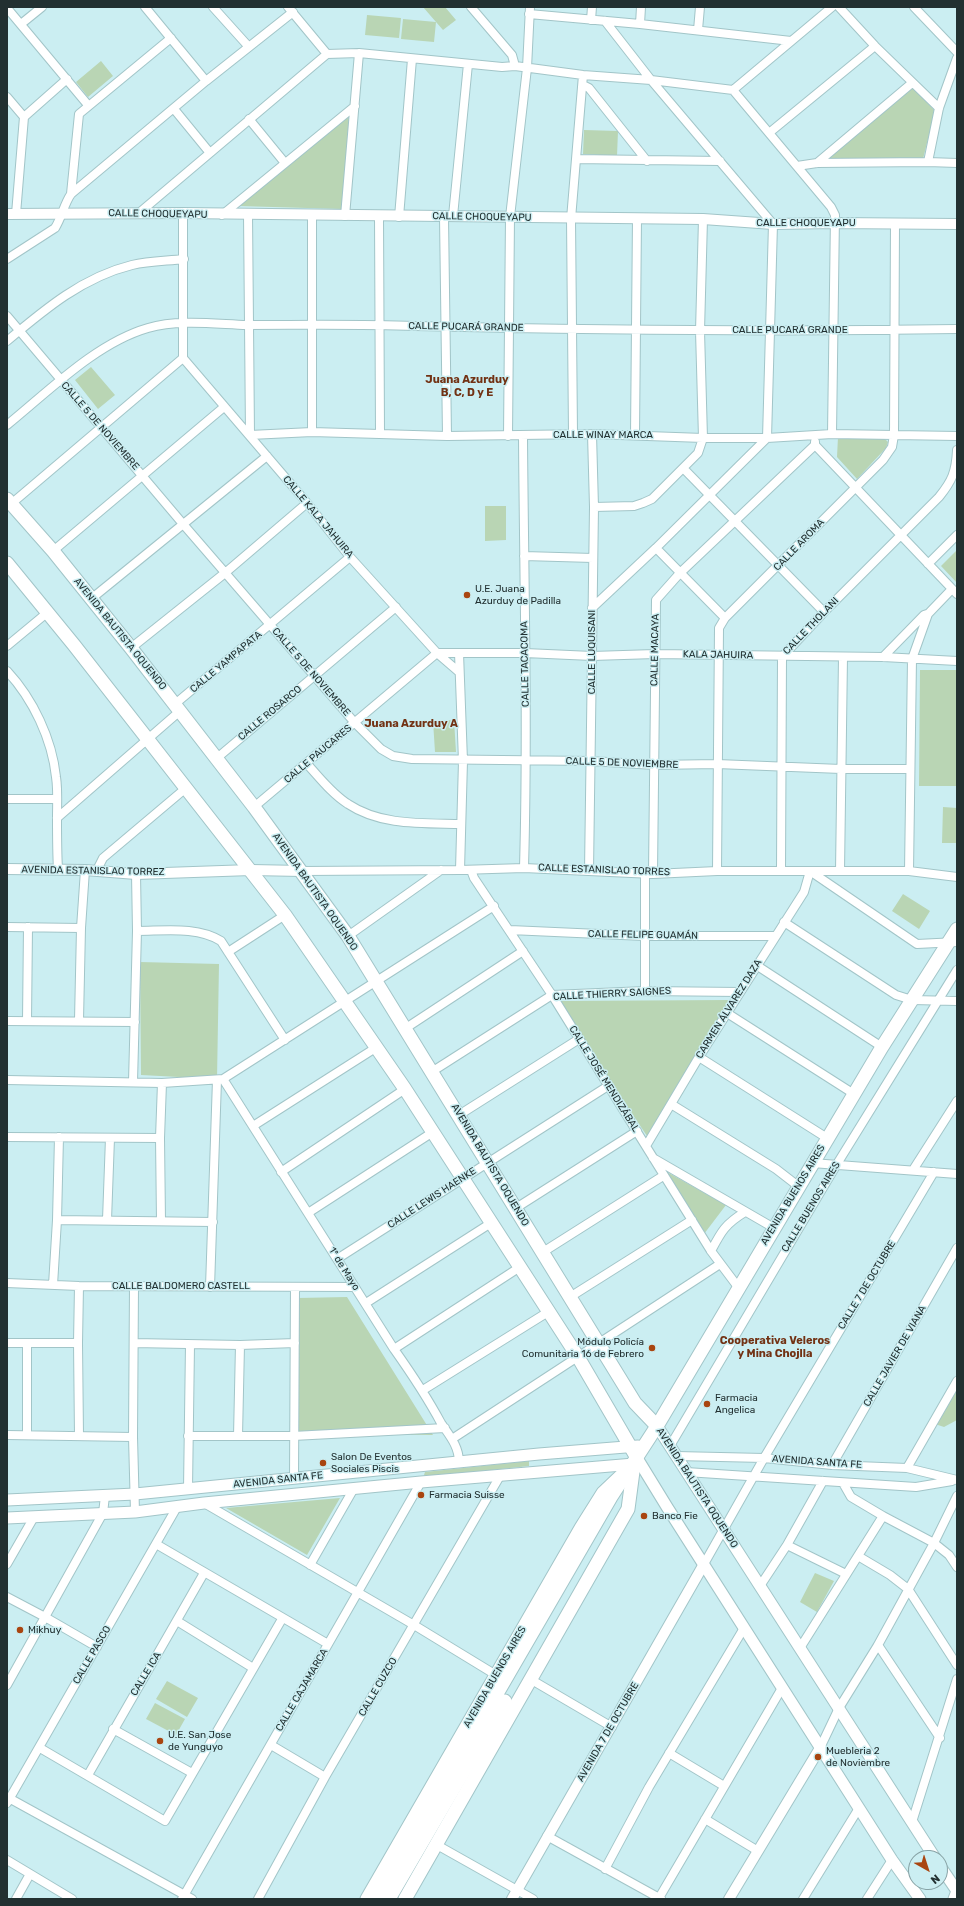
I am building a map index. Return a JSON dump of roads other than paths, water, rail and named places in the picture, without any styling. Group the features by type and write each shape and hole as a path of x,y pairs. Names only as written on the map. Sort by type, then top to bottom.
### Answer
{"main road":[{"name":"AVENIDA BAUTISTA OQUENDO","path":"9,501 53,551 178,707 302,871 348,936 406,1028 635,1403 657,1426 930,1850"},
{"path":"7,563 48,612 251,870 285,915 377,1047 578,1358 634,1456 667,1508 892,1860 920,1899"},
{"name":"AVENIDA BUENOS AIRES","path":"367,1899 603,1493 634,1456 645,1446 798,1186 882,1047 912,1000 953,942 957,929"},
{"name":"AVENIDA BUENOS AIRES","path":"405,1899 628,1509 634,1456"},
{"name":"AVENIDA BUENOS AIRES","path":"378,1899 634,1456"},
{"name":"AVENIDA BUENOS AIRES","path":"389,1899 599,1536 619,1499 634,1456"},
{"name":"AVENIDA SANTA FE","path":"7,1500 135,1494 459,1462 634,1456"},
{"name":"AVENIDA SANTA FE","path":"7,1518 135,1512 204,1503 500,1476 634,1456"},
{"path":"948,1878 957,1891 954,1899"}],"street":[{"path":"21,24 42,7"},
{"path":"145,7 206,81"},
{"path":"213,7 249,47"},
{"path":"472,7 512,55 515,66"},
{"path":"591,20 592,7"},
{"path":"640,24 641,7"},
{"path":"698,30 700,7"},
{"path":"733,90 832,7"},
{"path":"839,7 875,46 939,108"},
{"path":"914,7 957,52"},
{"path":"7,8 88,105"},
{"path":"7,259 55,228 60,220 65,203 71,194 249,47 291,10 327,54"},
{"path":"508,436 510,218 527,68 530,11 591,20 698,30 791,41"},
{"path":"592,608 656,548 767,438 773,224 651,80 605,21"},
{"path":"71,194 80,114 88,105 171,38"},
{"path":"769,133 875,46"},
{"path":"345,216 359,53"},
{"path":"139,213 327,54 359,53 502,67 515,66 583,75 651,80 733,90 831,207 835,215 832,434"},
{"path":"928,162 939,108 957,58"},
{"path":"399,217 412,59"},
{"path":"447,436 446,326 448,216 468,64"},
{"path":"573,434 571,219 583,75"},
{"path":"11,214 24,117 67,79"},
{"path":"817,163 912,83"},
{"path":"583,86 589,88 647,161"},
{"path":"7,97 24,117"},
{"path":"222,215 355,106"},
{"path":"174,109 210,153"},
{"path":"249,119 284,163"},
{"path":"576,160 720,161"},
{"path":"797,166 817,163 928,162 957,164"},
{"path":"9,501 101,428 183,358 183,213"},
{"name":"CALLE CHOQUEYAPU","path":"11,214 183,213 222,215 248,214 571,219 703,219 773,224 957,224"},
{"path":"248,214 250,435"},
{"path":"312,216 312,432"},
{"path":"378,216 380,434"},
{"path":"635,435 637,218"},
{"path":"594,507 634,506 643,503 652,498 698,453 703,438 700,331 703,219"},
{"name":"CALLE AROMA","path":"717,871 719,628 725,618 779,566 889,453 892,447 894,435 895,223"},
{"path":"7,341 19,330 79,286 109,273 133,265 184,259"},
{"name":"CALLE 5 DE NOVIEMBRE","path":"7,316 183,524 355,723 381,749 393,756 412,759 463,761 591,761 654,765 717,764 841,769 910,769"},
{"name":"CALLE PUCARÁ GRANDE","path":"7,425 61,380 98,352 124,337 150,327 184,324 311,324 446,326 508,329 572,328 700,331 957,329"},
{"name":"CALLE KALA JAHUIRA","path":"183,358 224,407 250,435 350,557 437,653 459,672"},
{"path":"53,551 224,407"},
{"name":"CALLE WINAY MARCA","path":"250,435 312,432 447,436 592,434 703,438 767,438 832,434 957,436"},
{"name":"CALLE LUQUISANI","path":"589,871 594,507 592,434"},
{"path":"815,435 815,445 854,488 955,591 928,614 924,615 884,658"},
{"name":"CALLE TACACOMA","path":"523,436 527,761 524,868"},
{"name":"CALLE MACAYA","path":"645,991 644,936 649,874 654,765 654,654 656,600 680,573 815,445"},
{"name":"CALLE THOLANI","path":"781,871 782,657 824,612 925,513 949,484 955,471 957,450"},
{"path":"92,599 267,456"},
{"path":"683,468 824,612"},
{"path":"131,648 307,503"},
{"path":"928,564 957,535"},
{"path":"656,548 725,618"},
{"path":"524,556 593,558"},
{"name":"CALLE YAMPAPATA","path":"57,818 148,740 178,707 350,557"},
{"name":"CALLE ROSARCO","path":"217,758 396,607"},
{"path":"7,646 48,612"},
{"path":"910,871 912,659 928,614"},
{"path":"459,652 463,761 460,870"},
{"name":"KALA JAHUIRA","path":"437,653 525,653 592,656 654,654 843,657 957,661"},
{"name":"CALLE PAUCARES","path":"254,807 437,653"},
{"path":"840,871 843,657"},
{"path":"7,670 14,678 43,727 56,777 58,869"},
{"path":"306,764 348,804 367,814 389,820 414,823 461,824"},
{"path":"97,870 103,858 186,788"},
{"path":"7,799 57,800"},
{"name":"CALLE ESTANISLAO TORRES","path":"251,870 471,870 524,868 649,874 717,871 910,871 957,877"},
{"name":"AVENIDA ESTANISLAO TORREZ","path":"7,870 97,870 136,874 251,870"},
{"path":"79,1020 81,928 85,870"},
{"path":"348,936 441,870"},
{"name":"CALLE JOSÉ MENDIZÁBAL","path":"471,870 474,878 552,995 637,1131 663,1176 711,1251 738,1287"},
{"path":"810,871 917,944 953,942"},
{"name":"CARMEN ÁLVAREZ DAZA","path":"646,1146 699,1057 804,892 810,871"},
{"path":"133,1082 137,931 136,874"},
{"path":"7,1080 162,1082 220,1080 494,906"},
{"path":"228,952 285,915"},
{"path":"784,922 896,995 912,1000 957,1001"},
{"path":"7,927 81,928"},
{"path":"27,1021 28,927"},
{"name":"CALLE FELIPE GUAMÁN","path":"510,930 644,936 775,936"},
{"path":"137,931 207,933 221,941 285,1040"},
{"path":"406,1028 523,951"},
{"path":"756,966 882,1047"},
{"name":"CALLE BUENOS AIRES","path":"670,1446 837,1164 957,970"},
{"name":"CALLE THIERRY SAIGNES","path":"432,1071 552,995 645,991 740,992"},
{"path":"727,1013 854,1094"},
{"path":"7,1021 79,1020 134,1022"},
{"path":"459,1115 579,1039"},
{"path":"253,1126 377,1047"},
{"path":"699,1057 827,1138"},
{"path":"210,1287 220,1080"},
{"name":"1º de Mayo","path":"220,1080 253,1126 394,1349 423,1390 452,1439 459,1455 459,1462"},
{"path":"161,1221 160,1138 162,1082"},
{"name":"CALLE LEWIS HAENKE","path":"337,1259 608,1086"},
{"path":"281,1172 405,1089"},
{"path":"914,1170 954,1111 957,1101"},
{"path":"671,1104 776,1169 798,1186"},
{"path":"516,1208 637,1131"},
{"path":"308,1213 433,1132"},
{"path":"53,1285 57,1220 59,1137"},
{"path":"7,1138 160,1138"},
{"path":"107,1220 110,1138"},
{"path":"653,1158 774,1228"},
{"path":"812,1163 957,1174"},
{"name":"CALLE 7 DE OCTUBRE","path":"704,1564 764,1458 934,1172"},
{"path":"543,1252 663,1176"},
{"path":"711,1251 730,1221 745,1212"},
{"path":"57,1220 213,1222"},
{"path":"570,1297 692,1220"},
{"path":"366,1303 492,1223"},
{"name":"CALLE JAVIER DE VIANA","path":"832,1464 957,1248"},
{"path":"452,1439 720,1264"},
{"path":"394,1349 520,1267"},
{"name":"CALLE BALDOMERO CASTELL","path":"7,1283 79,1286 355,1287"},
{"path":"79,1286 79,1436"},
{"path":"134,1286 133,1437 135,1512"},
{"path":"294,1479 293,1436 295,1287"},
{"path":"423,1390 548,1312"},
{"path":"7,1343 78,1343"},
{"path":"134,1343 240,1345 295,1343"},
{"path":"27,1344 27,1435"},
{"path":"188,1489 190,1344"},
{"path":"238,1436 240,1345"},
{"path":"907,1468 957,1381"},
{"path":"188,1436 293,1436 445,1428"},
{"path":"7,1435 133,1437"},
{"name":"AVENIDA SANTA FE","path":"676,1456 764,1458 832,1464 907,1468 957,1480"},
{"name":"AVENIDA SANTA FE","path":"686,1472 916,1487 957,1480"},
{"name":"CALLE CUZCO","path":"258,1899 325,1777 500,1476"},
{"path":"760,1586 787,1545 823,1481"},
{"name":"CALLE CAJAMARCA","path":"186,1898 270,1745 422,1482"},
{"path":"843,1483 851,1497 882,1516 934,1543 949,1555 957,1567"},
{"path":"310,1565 353,1490"},
{"path":"7,1685 103,1513 105,1496"},
{"path":"730,1899 820,1748 839,1708 878,1645 934,1543 957,1496"},
{"path":"204,1503 414,1625 496,1675"},
{"name":"CALLE PASCO","path":"8,1800 40,1748 177,1507"},
{"path":"800,1648 882,1516"},
{"path":"7,1564 34,1517"},
{"path":"156,1544 282,1619 328,1644"},
{"path":"787,1545 846,1574"},
{"path":"858,1556 890,1575 908,1589 957,1665"},
{"name":"AVENIDA 7 DE OCTUBRE","path":"512,1899 547,1836 612,1727 704,1564"},
{"name":"CALLE ICA","path":"88,1775 113,1729 204,1573"},
{"path":"7,1597 45,1616 97,1647"},
{"path":"40,1748 165,1821 282,1619"},
{"path":"177,1621 253,1668"},
{"path":"605,1869 669,1754 744,1628"},
{"path":"878,1645 940,1738"},
{"path":"912,1822 940,1738 957,1678"},
{"path":"530,1679 612,1727"},
{"path":"547,1836 660,1898 782,1688"},
{"path":"113,1729 192,1773"},
{"path":"270,1745 325,1777"},
{"path":"669,1754 724,1786"},
{"path":"8,1800 186,1898"},
{"path":"803,1899 859,1808"},
{"path":"705,1819 758,1851"},
{"path":"437,1845 533,1899"},
{"path":"7,1860 72,1899"},
{"path":"867,1899 892,1860"},
{"path":"16,1899 30,1874"}],"place":[{"name":"U.E. Juana Azurduy de Padilla","path":"467,595"},
{"name":"Módulo Policía Comunitaria 16 de Febrero","path":"652,1348"},
{"name":"Farmacia Angelica","path":"707,1404"},
{"name":"Salon De Eventos Sociales Piscis","path":"323,1463"},
{"name":"Farmacia Suisse","path":"421,1495"},
{"name":"Banco Fie","path":"644,1516"},
{"name":"Mikhuy","path":"20,1630"},
{"name":"U.E. San Jose de Yunguyo","path":"160,1741"},
{"name":"Muebleria 2 de Noviembre","path":"818,1757"}],"district":[{"name":"Juana Azurduy B, C, D y E","path":"467,386"},
{"name":"Juana Azurduy A","path":"411,724"},
{"name":"Cooperativa Veleros y Mina Chojlla","path":"775,1347"}]}
